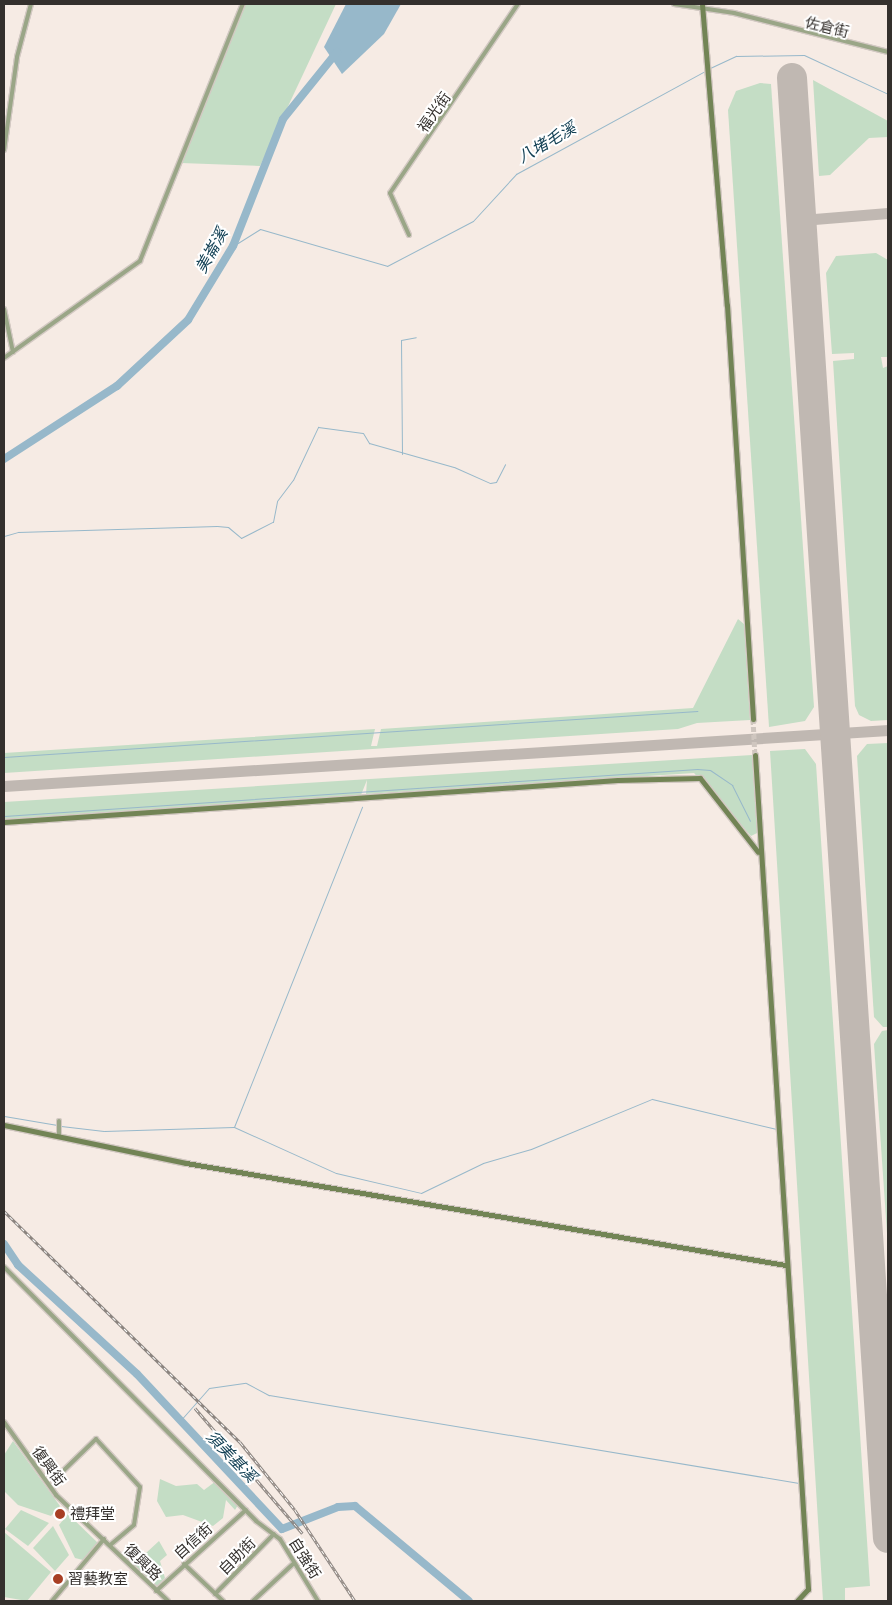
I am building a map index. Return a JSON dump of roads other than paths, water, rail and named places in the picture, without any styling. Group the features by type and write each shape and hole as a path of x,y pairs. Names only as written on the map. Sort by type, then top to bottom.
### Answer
{"street":[{"path":"4,150 17,56 31,4"},
{"path":"4,358 140,261 243,4"},
{"name":"福光街","path":"409,235 390,193 518,4"},
{"name":"佐倉街","path":"674,4 700,11 734,13 888,52"},
{"path":"702,4 700,11 708,56 753,720"},
{"path":"4,309 13,352"},
{"path":"755,755 758,852 808,1589 797,1601"},
{"path":"4,822 588,782 700,778 758,852"},
{"path":"59,1120 59,1137"},
{"path":"4,1125 186,1163 785,1266"},
{"name":"自強街","path":"4,1268 246,1510 274,1534 318,1601"},
{"name":"復興街","path":"4,1423 56,1495 104,1539"},
{"path":"61,1473 96,1439 140,1487 134,1525 110,1545"},
{"name":"自信街","path":"156,1591 246,1510"},
{"name":"自助街","path":"215,1594 274,1534"},
{"path":"52,1601 104,1539"},
{"name":"復興路","path":"104,1539 168,1601"},
{"path":"253,1601 294,1563"},
{"path":"184,1564 223,1601"}],"water":[{"path":"346,4 401,4 384,34 342,74 324,47"}],"waterway":[{"name":"美崙溪","path":"4,459 117,386 188,320 233,246 283,119 337,52"},
{"name":"八堵毛溪","path":"710,68 736,56 804,55 888,94"},
{"name":"八堵毛溪","path":"233,246 260,229 387,266 473,221 516,174 705,71"},
{"path":"402,454 401,340 416,337"},
{"path":"4,536 18,532 217,526 228,527 241,538 273,522 277,501 293,480 318,427 363,433 369,443 454,467 490,483 496,482 505,464"},
{"path":"4,757 697,711"},
{"path":"4,816 697,769 710,770 732,785 750,821"},
{"path":"234,1127 362,807"},
{"path":"61,1126 104,1131 234,1127 336,1173 421,1193 483,1163 531,1149 652,1099 776,1129"},
{"path":"4,1116 57,1125"},
{"name":"須美基溪","path":"4,1244 18,1265 137,1374 282,1529 338,1507 355,1506 469,1601"},
{"path":"179,1422 209,1388 246,1383 269,1395 799,1483"}],"tunnel":[{"path":"753,719 755,755"}],"railway":[{"path":"4,1211 240,1442 295,1510 355,1601"},
{"path":"195,1408 302,1533"}],"place":[{"name":"禮拜堂","path":"60,1514"},
{"name":"習藝教室","path":"58,1579"}]}
